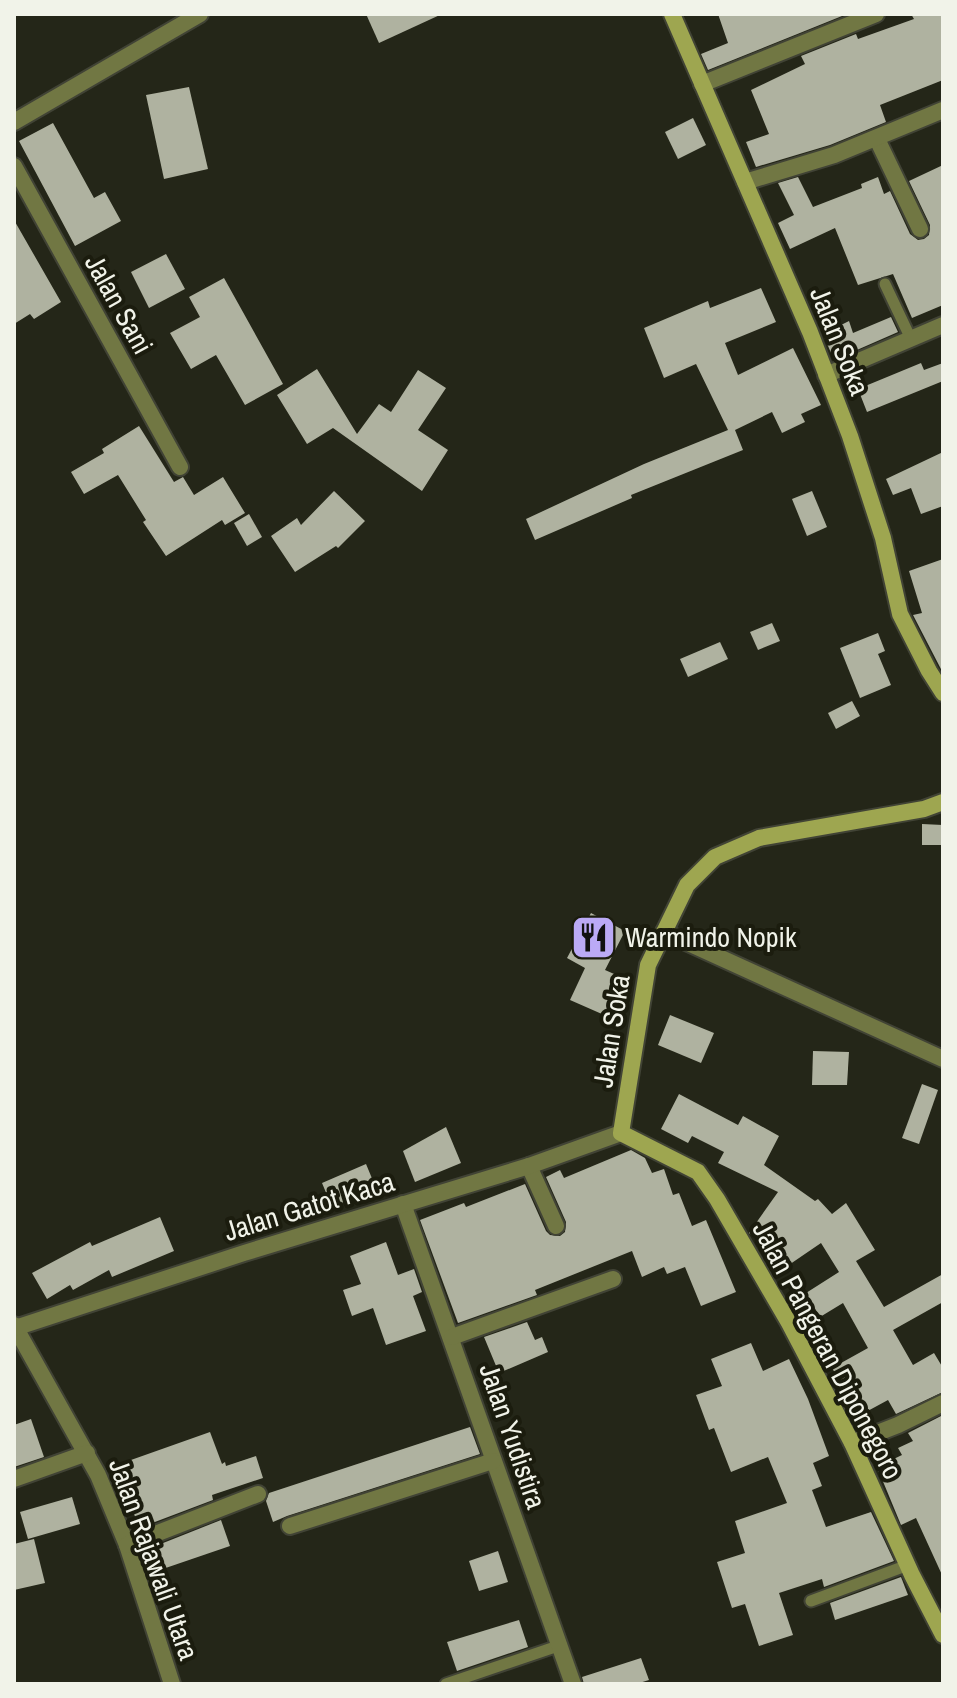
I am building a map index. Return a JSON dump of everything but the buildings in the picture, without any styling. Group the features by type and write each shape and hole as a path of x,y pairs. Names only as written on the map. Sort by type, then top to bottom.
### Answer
{"street":[{"path":"14,122 200,14"},
{"name":"Jalan Soka","path":"672,14 826,375 869,492 900,614 943,693"},
{"path":"702,84 876,14"},
{"path":"745,182 877,139 943,110"},
{"path":"877,139 920,229"},
{"name":"Jalan Sani","path":"14,166 180,467"},
{"path":"826,375 943,325"},
{"name":"Jalan Soka","path":"621,1133 648,965 687,885 715,857 759,838 924,809 943,802"},
{"path":"664,932 943,1059"},
{"name":"Jalan Gatot Kaca","path":"15,1326 529,1166 621,1133"},
{"name":"Jalan Pangeran Diponegoro","path":"621,1133 698,1172 789,1323 852,1443 943,1635"},
{"path":"529,1166 556,1226"},
{"name":"Jalan Yudistira","path":"403,1204 573,1684"},
{"path":"452,1337 613,1279"},
{"name":"Jalan Rajawali Utara","path":"15,1326 45,1385 87,1453 127,1545 172,1684"},
{"path":"852,1443 943,1403"},
{"path":"14,1479 87,1453"},
{"path":"290,1526 493,1461"},
{"path":"127,1545 258,1494"}],"lane":[{"path":"885,284 911,339"},
{"path":"811,1601 908,1565"},
{"path":"446,1684 558,1646"}],"place":[{"name":"Warmindo Nopik","path":"594,937"}]}
